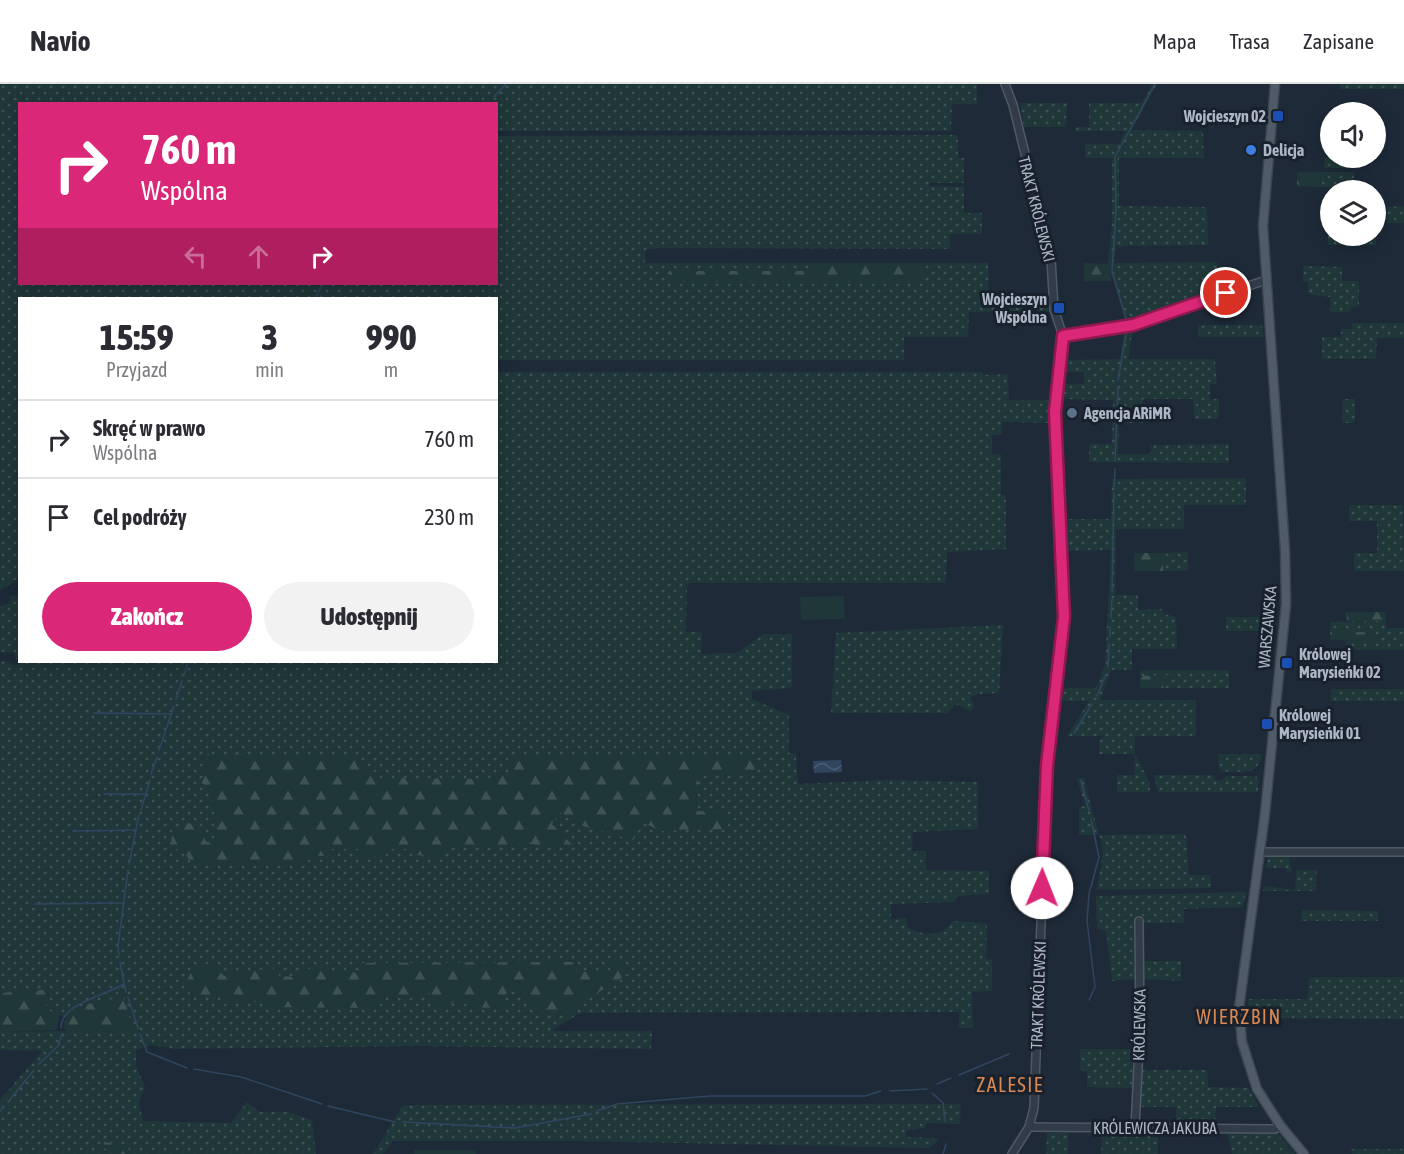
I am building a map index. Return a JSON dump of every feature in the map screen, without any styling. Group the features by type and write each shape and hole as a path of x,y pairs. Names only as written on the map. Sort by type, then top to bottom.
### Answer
{"main road":[{"name":"WARSZAWSKA","path":"1275,84 1263,214 1286,578 1280,664 1260,852 1240,989 1239,1019 1246,1057 1257,1089 1280,1125 1304,1154"}],"street":[{"name":"TRAKT KRÓLEWSKI","path":"1005,84 1013,105 1051,259 1054,309 1063,336 1055,412 1064,617 1047,765 1034,1108 1029,1127 1012,1154"},
{"path":"1063,336 1133,325 1266,280"},
{"path":"1260,852 1404,852"},
{"name":"KRÓLEWSKA","path":"1135,1128 1140,1028 1139,921"},
{"name":"KRÓLEWICZA JAKUBA","path":"1029,1127 1275,1129 1280,1125"}],"green space":[{"path":"0,84 977,84 977,104 952,104 951,131 498,131 498,102 18,102 18,285 498,285 498,136 958,135 958,158 964,158 964,183 929,183 929,186 964,187 964,213 982,213 982,234 950,234 950,249 658,248 645,250 645,263 809,263 809,271 669,271 925,281 924,263 988,263 989,297 1050,297 1050,312 969,312 968,337 904,337 904,360 498,360 498,297 18,297 18,579 0,590"},
{"path":"1152,84 1157,84 1132,130 1203,131 1204,158 1119,158 1119,206 1207,207 1208,245 1116,246 1114,263 1217,262 1217,281 1242,281 1149,317 1126,322 1108,264 1112,221 1112,158 1085,158 1085,144 1119,144 1125,131 1076,131 1076,127 1089,127 1089,103 1142,103"},
{"path":"1340,84 1404,84 1404,89 1340,89"},
{"path":"1020,103 1067,103 1066,127 1024,127"},
{"path":"1297,172 1322,172 1320,187 1297,186"},
{"path":"1322,172 1354,172 1354,180 1322,180"},
{"path":"1404,206 1404,223 1387,223 1387,207"},
{"path":"809,263 924,263 925,281 669,282 669,271 808,271"},
{"path":"1084,263 1108,264 1112,281 1084,281"},
{"path":"1303,266 1342,267 1342,281 1359,281 1359,306 1351,307 1350,312 1330,312 1330,297 1308,294 1308,282 1303,282"},
{"path":"1352,323 1404,323 1404,338 1377,338 1376,359 1322,359 1322,337 1341,337 1341,329 1352,329"},
{"path":"1198,325 1262,325 1264,337 1198,337"},
{"path":"1133,329 1128,359 1215,359 1217,384 1210,384 1210,399 1219,399 1219,419 1194,419 1193,399 1143,399 1143,423 1119,423 1118,454 1150,454 1151,445 1229,444 1229,463 1089,462 1089,444 1112,444 1113,400 1060,399 1062,384 1084,384 1084,372 1065,372 1068,360 1120,359 1124,330"},
{"path":"498,372 982,372 983,375 1008,374 1009,400 1051,400 1051,423 1002,422 1002,434 992,435 992,454 1001,454 1001,495 1006,495 1006,549 947,552 946,583 689,583 687,588 686,632 702,632 701,654 736,653 764,634 792,634 792,688 752,691 752,699 789,715 789,753 796,753 798,784 887,780 978,782 978,829 913,832 912,851 926,851 926,870 989,871 989,894 957,896 954,902 891,904 891,919 906,918 908,928 921,933 938,933 953,921 987,923 986,959 992,960 992,991 972,992 973,1028 959,1028 959,1012 580,1013 551,1031 652,1031 651,1049 416,1046 176,1049 151,1045 136,1050 136,1066 145,1087 139,1102 143,1121 231,1123 247,1102 260,1112 288,1112 312,1120 316,1154 130,1154 127,1145 105,1142 104,1148 114,1154 0,1154 0,1100 42,1051 0,1050 0,1032 134,1030 80,1006 66,1018 46,1010 44,990 0,993 0,661 7,661 15,666 21,663 498,663"},
{"path":"1343,399 1355,399 1355,423 1342,423"},
{"path":"1246,478 1246,505 1184,505 1184,529 1116,529 1115,595 1138,595 1138,610 1162,609 1164,614 1176,617 1177,649 1132,649 1132,670 1111,670 1100,700 1196,700 1196,736 1135,736 1135,754 1099,754 1099,741 1104,736 1067,736 1089,701 1058,701 1060,688 1096,688 1105,665 1111,550 1064,551 1062,519 1111,519 1112,479"},
{"path":"1349,505 1403,505 1404,571 1354,571 1354,553 1377,553 1377,521 1349,521"},
{"path":"1188,552 1188,571 1163,571 1163,553"},
{"path":"1134,553 1163,553 1163,571 1134,571"},
{"path":"18,595 18,659 16,660 14,653 0,652 0,606 11,603 10,596"},
{"path":"844,596 845,619 801,620 800,597"},
{"path":"1346,612 1386,612 1385,621 1347,621"},
{"path":"1226,617 1277,617 1275,631 1226,631"},
{"path":"1385,621 1386,628 1404,628 1404,650 1346,650 1346,641 1374,641 1374,632 1330,632 1330,622"},
{"path":"1003,625 999,693 970,697 974,706 971,712 956,704 947,713 831,713 836,633"},
{"path":"1330,632 1374,632 1374,641 1330,640"},
{"path":"1140,670 1229,670 1229,688 1165,688 1171,676 1140,676"},
{"path":"1171,675 1165,688 1140,688 1140,676"},
{"path":"1331,689 1404,689 1404,701 1330,701"},
{"path":"207,754 350,756 374,778 376,783 380,783 384,778 484,779 508,774 509,757 754,756 755,775 698,775 698,811 717,812 730,819 727,829 661,831 640,821 639,829 633,840 580,825 560,813 552,824 574,847 534,845 525,838 517,846 446,848 436,856 412,855 412,849 385,849 384,856 361,856 360,849 329,849 328,856 309,856 307,866 206,866 191,863 184,851 171,848 172,832 186,823 200,824 206,842 214,843 214,812 210,788 202,783"},
{"path":"1135,754 1150,783 1150,792 1117,792 1117,775 1134,775"},
{"path":"1218,754 1262,754 1253,770 1222,772 1219,769"},
{"path":"1154,775 1214,775 1215,780 1222,780 1226,776 1256,776 1259,780 1258,792 1158,792"},
{"path":"1077,778 1084,778 1099,835 1079,835 1079,807 1085,806"},
{"path":"1186,834 1189,875 1211,875 1211,888 1097,890 1102,855 1099,835"},
{"path":"1268,855 1289,856 1292,873 1287,871 1287,868 1266,868"},
{"path":"1296,870 1317,870 1316,891 1263,891 1264,886 1295,890"},
{"path":"1246,892 1243,907 1184,909 1184,923 1143,923 1139,919 1136,979 1112,981 1106,931 1097,929 1096,896"},
{"path":"1302,910 1378,911 1378,921 1301,921"},
{"path":"612,961 623,961 632,971 568,1012 536,1012 529,999 515,989 510,989 504,997 504,1007 472,1008 469,1000 456,1000 449,1006 439,1007 429,993 399,998 383,993 379,995 380,1008 268,1007 264,1003 234,1000 229,1002 223,993 192,997 185,984 194,967 216,968 224,976 229,972 278,968 279,976 293,977 305,969 322,968 334,974 358,972 362,963 573,962 581,972 612,971"},
{"path":"1143,961 1181,961 1181,981 1143,979"},
{"path":"1309,977 1404,977 1404,1019 1248,1018 1248,999 1308,999"},
{"path":"44,990 50,992 50,1001 44,1003 46,1010 59,1014 57,1030 0,1032 0,993"},
{"path":"123,997 134,1031 67,1031 63,1026 72,1012 88,1004"},
{"path":"1080,1049 1136,1049 1132,1088 1087,1087 1087,1071 1080,1070"},
{"path":"1143,1070 1207,1070 1208,1087 1248,1088 1259,1107 1216,1107 1215,1123 1176,1123 1176,1107 1139,1107"},
{"path":"961,1104 960,1124 927,1123 925,1128 906,1131 906,1137 938,1138 937,1142 929,1148 577,1141 393,1141 383,1154 373,1154 403,1105"},
{"path":"1158,1132 1158,1154 1101,1154 1102,1133"},
{"path":"1227,1132 1278,1134 1295,1154 1232,1154"},
{"path":"1047,1133 1068,1133 1068,1154 1046,1154"},
{"path":"104,1142 127,1145 130,1154 114,1154 104,1148"},
{"path":"1351,1149 1404,1149 1404,1154 1352,1154"},
{"path":"414,1150 476,1150 476,1154 414,1154"}],"water":[{"path":"841,760 842,772 814,773 813,761"}],"waterway":[{"path":"494,97 506,84"},
{"path":"1127,322 1112,271 1116,212 1115,157 1155,84"},
{"path":"316,297 322,285"},
{"path":"1118,380 1127,329"},
{"path":"1115,461 1118,388"},
{"path":"1114,487 1115,469"},
{"path":"1112,592 1114,493"},
{"path":"1111,618 1112,599"},
{"path":"1110,627 1110,637"},
{"path":"1108,667 1109,644"},
{"path":"184,675 188,663"},
{"path":"1097,696 1106,674"},
{"path":"176,699 182,681"},
{"path":"1074,733 1092,704"},
{"path":"159,750 174,706"},
{"path":"94,713 172,714"},
{"path":"151,774 157,757"},
{"path":"141,810 150,780"},
{"path":"1081,780 1089,811"},
{"path":"104,794 146,794"},
{"path":"129,864 139,815"},
{"path":"1089,1000 1095,987 1087,921 1089,894 1099,857 1091,819"},
{"path":"73,831 136,830"},
{"path":"119,955 118,946 128,870"},
{"path":"35,904 124,903"},
{"path":"120,962 126,992"},
{"path":"61,1028 63,1019 76,1006 124,984"},
{"path":"128,997 138,1028"},
{"path":"39,1064 58,1046 62,1034"},
{"path":"140,1034 147,1052 187,1068"},
{"path":"959,1075 1009,1054"},
{"path":"194,1069 241,1077 322,1104"},
{"path":"8,1102 34,1070"},
{"path":"937,1084 951,1078"},
{"path":"890,1091 927,1089"},
{"path":"597,1111 617,1104 709,1096 865,1096 881,1091"},
{"path":"932,1093 943,1103 945,1122"},
{"path":"328,1106 395,1122"},
{"path":"0,1111 4,1107"},
{"path":"403,1122 515,1128 591,1114"},
{"path":"943,1154 946,1144"}],"place":[{"name":"Wojcieszyn 02","path":"1278,116"},
{"name":"Delicja","path":"1251,150"},
{"name":"Wojcieszyn Wspólna","path":"1059,308"},
{"name":"Agencja ARiMR","path":"1072,413"},
{"name":"Królowej Marysieńki 02","path":"1287,663"},
{"name":"Królowej Marysieńki 01","path":"1267,724"}],"district":[{"name":"WIERZBIN","path":"1239,1016"},
{"name":"ZALESIE","path":"1010,1084"}],"route":[{"path":"1042,888 1047,765 1064,617 1055,412 1064,350 1063,336 1133,325 1226,293"}]}
